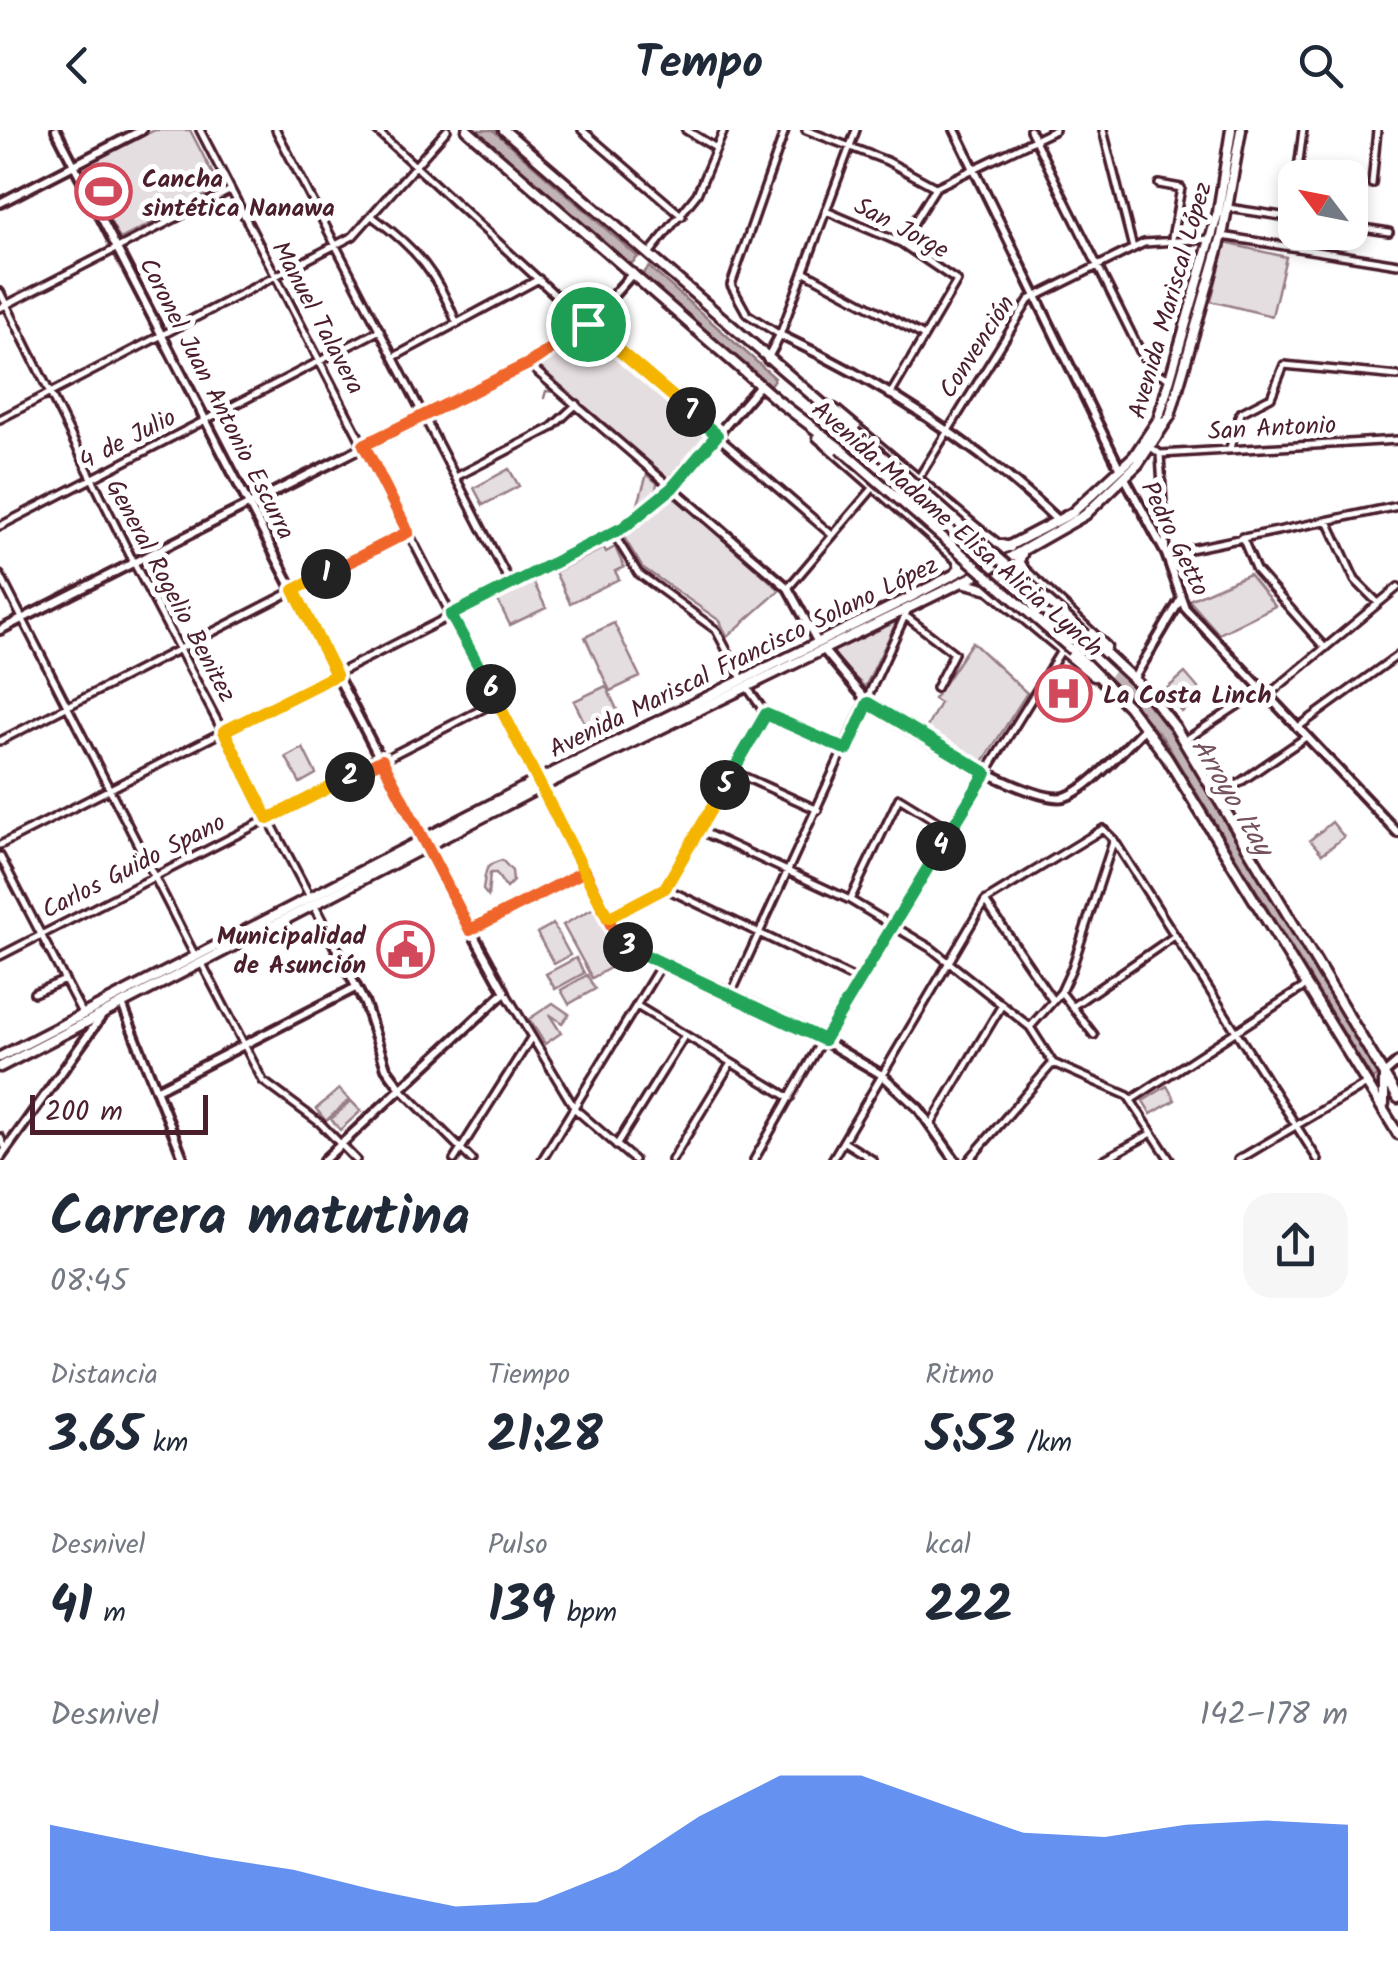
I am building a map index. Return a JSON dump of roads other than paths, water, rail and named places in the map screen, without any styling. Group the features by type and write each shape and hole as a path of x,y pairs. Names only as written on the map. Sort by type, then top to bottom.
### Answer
{"highway":[{"name":"Avenida Madame Elisa Alicia Lynch","path":"466,130 634,272 760,386 840,448 1102,679 1146,728 1398,1134"},
{"name":"Avenida Madame Elisa Alicia Lynch","path":"504,130 646,258 854,432 1134,678 1220,796 1398,1098"},
{"name":"Avenida Mariscal López","path":"1123,474 1152,433 1172,379 1210,240 1231,130"},
{"name":"Avenida Mariscal López","path":"1123,474 1151,447 1182,382 1222,236 1241,130"},
{"path":"634,272 646,258"},
{"path":"815,399 850,420 997,544 1014,545"},
{"path":"778,401 957,558 960,567 952,576"},
{"name":"Avenida Mariscal Francisco Solano López","path":"0,1056 989,558 1058,522 1123,474"},
{"name":"Avenida Mariscal Francisco Solano López","path":"820,644 910,607 1026,550 1085,516 1123,474"},
{"path":"1026,550 1019,558 1024,570 1096,636 1117,663"},
{"path":"962,582 989,589 1061,651 1102,679"},
{"name":"Avenida Mariscal Francisco Solano López","path":"0,1068 198,959"},
{"path":"77,1027 88,1038"},
{"path":"1384,1074 1386,1112"}],"street":[{"name":"Coronel Juan Antonio Escurra","path":"56,130 424,844 505,992"},
{"path":"0,203 142,130"},
{"name":"Manuel Talavera","path":"200,130 622,942 824,1040 882,1075 931,1124 954,1160"},
{"path":"276,130 512,585"},
{"path":"376,130 414,170 832,535"},
{"path":"0,418 336,246 374,217 448,130"},
{"path":"582,130 682,216"},
{"path":"686,130 716,148"},
{"path":"646,258 682,216 702,184 724,130"},
{"path":"785,130 730,284 747,314 945,431 998,469 1058,522"},
{"path":"806,130 850,146 936,187"},
{"path":"766,360 780,336 856,130"},
{"name":"Pedro Getto","path":"955,130 1034,296 1166,554 1182,599 1264,693 1398,833"},
{"path":"1030,130 1149,370 1172,379"},
{"path":"901,243 936,187 1056,130"},
{"path":"1103,130 1134,249"},
{"path":"1299,160 1303,130"},
{"path":"1372,184 1377,130"},
{"path":"1160,184 1181,188 1172,238"},
{"path":"3,306 231,190"},
{"path":"1228,208 1278,215"},
{"name":"San Jorge","path":"826,211 901,243 957,281 924,336"},
{"path":"374,217 428,264 457,324"},
{"path":"1368,229 1389,232"},
{"path":"1222,236 1398,264"},
{"name":"Convención","path":"918,479 1034,296 1134,249 1172,238 1210,240"},
{"path":"0,630 247,502 528,364 588,324 634,272"},
{"path":"805,272 924,336 890,396"},
{"path":"394,357 539,279"},
{"name":"General Rogelio Benitez","path":"0,292 3,306 133,562 312,902"},
{"name":"4 de Julio","path":"0,526 380,330"},
{"path":"528,364 788,588 820,644 868,703 986,773 1048,796 1068,796 1146,728"},
{"path":"1230,448 1240,413 1270,397 1280,367 1398,376"},
{"path":"0,845 612,533 672,488 760,386"},
{"path":"456,477 550,428 577,404"},
{"name":"San Antonio","path":"1160,454 1398,440"},
{"path":"1151,447 1160,454 1166,554 1398,506"},
{"path":"788,588 874,486"},
{"path":"1328,521 1356,580 1378,604"},
{"path":"0,741 408,532"},
{"path":"612,533 638,573 716,630 756,706 847,750"},
{"path":"1242,536 1256,570 1325,648"},
{"path":"0,575 242,1046 270,1090 310,1116 356,1160"},
{"path":"1184,742 1264,693 1398,587"},
{"path":"1134,678 1182,599"},
{"path":"731,994 910,607"},
{"path":"908,618 954,653 936,688"},
{"path":"754,1160 1061,651"},
{"path":"1298,728 1398,655"},
{"name":"Carlos Guido Spano","path":"0,956 498,702"},
{"path":"608,918 665,888 766,714"},
{"path":"1220,796 1306,737"},
{"path":"733,771 818,810"},
{"path":"850,900 898,798 951,830"},
{"path":"832,1160 985,901 1099,830 1114,840 1318,1160"},
{"path":"699,832 894,924 1030,1026 1053,1062 1131,1100 1170,1160"},
{"path":"1030,1026 1061,992 1114,840"},
{"path":"0,856 83,1015"},
{"path":"470,930 585,871"},
{"path":"665,888 859,982"},
{"path":"985,901 1052,1001"},
{"path":"312,902 370,1018 386,1068 472,1160"},
{"path":"1073,1006 1173,937"},
{"path":"542,1160 661,964"},
{"path":"34,993 66,980"},
{"path":"0,1158 104,1013 140,984"},
{"path":"1131,1100 1307,984"},
{"path":"156,1090 355,988"},
{"path":"324,1160 505,992 574,1109 634,1160"},
{"path":"1061,992 1094,1035"},
{"path":"122,1004 184,1160"},
{"path":"931,1124 1002,1005"},
{"path":"637,1006 790,1098"},
{"path":"616,1146 685,1035"},
{"path":"454,1160 532,1038"},
{"path":"969,1160 1053,1062"},
{"path":"1384,1074 1398,1062"},
{"path":"672,1160 731,1063"},
{"path":"1238,1160 1368,1083"},
{"path":"1103,1160 1152,1133"},
{"path":"0,1137 6,1149"},
{"path":"844,1142 873,1160"}],"waterway":[{"path":"544,398 546,391 556,392"},
{"path":"932,690 950,652"}],"place":[{"name":"Cancha sintética Nanawa","path":"103,192"},
{"name":"La Costa Linch","path":"1064,694"},
{"name":"Municipalidad de Asunción","path":"405,949"}],"water label":[{"name":"Arroyo Itay","path":"1233,796"}]}
